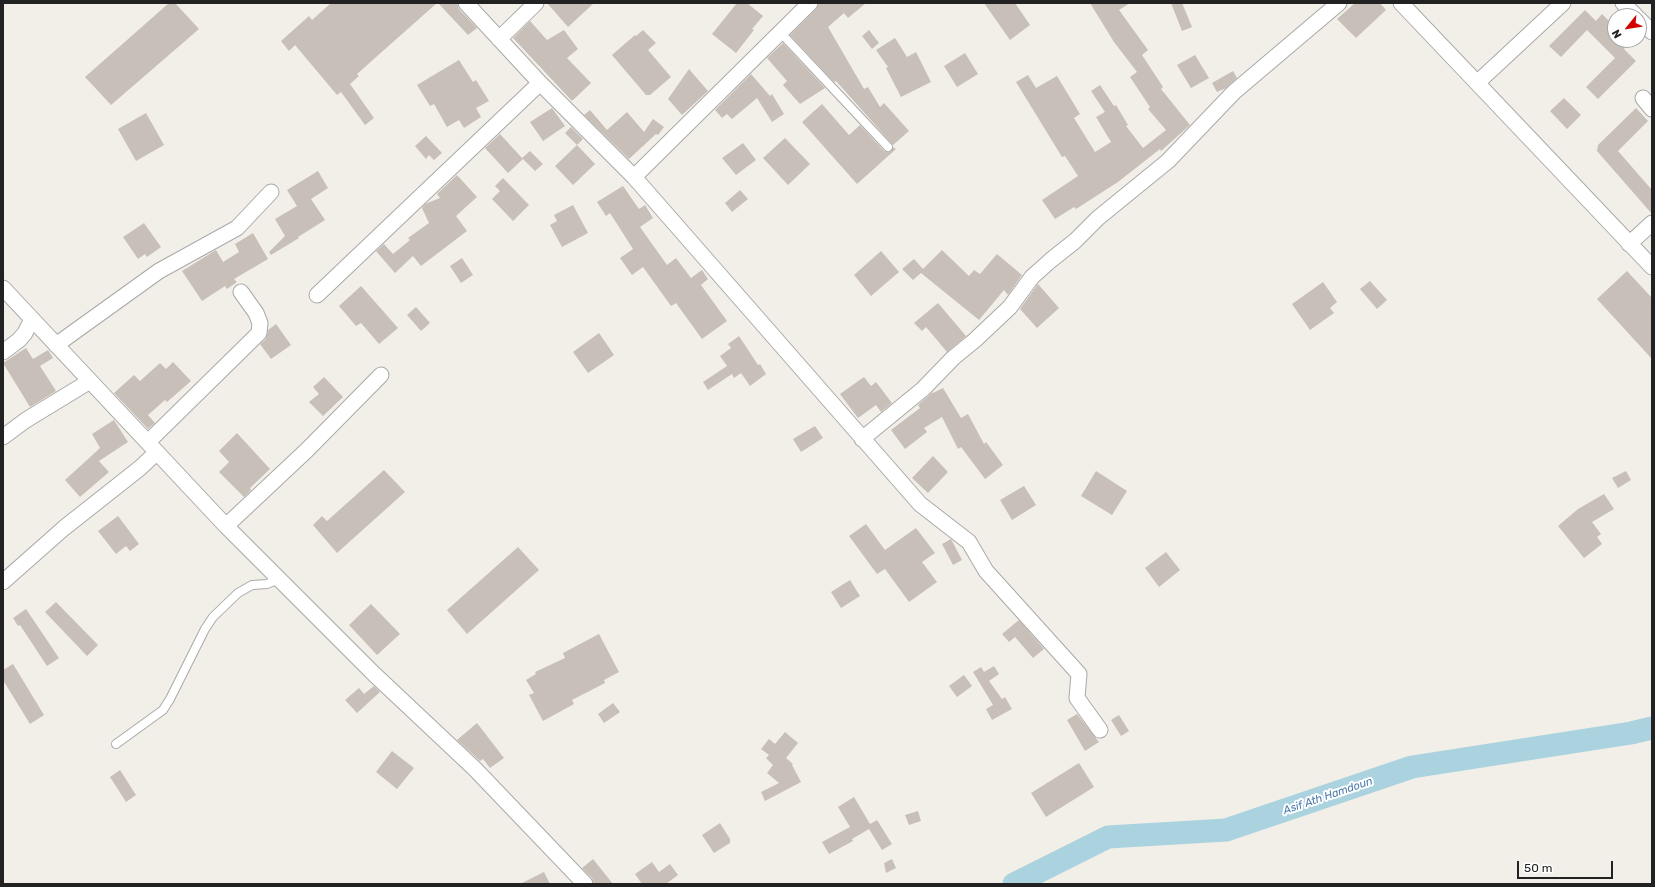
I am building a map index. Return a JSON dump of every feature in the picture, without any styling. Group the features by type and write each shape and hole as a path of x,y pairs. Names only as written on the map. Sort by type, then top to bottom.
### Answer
{"street":[{"path":"466,3 540,83 634,177 920,504 968,542 986,570 1079,674 1076,698 1100,730"},
{"path":"499,39 536,3"},
{"path":"634,177 810,3"},
{"path":"862,438 923,389 953,358 976,340 1004,313 1032,277 1075,241 1098,218 1168,161 1234,92 1339,3"},
{"path":"1401,3 1652,267"},
{"path":"1477,83 1564,3"},
{"path":"317,295 540,83"},
{"path":"56,345 159,271 237,228 271,192"},
{"path":"1629,244 1652,223"},
{"path":"3,288 226,526 374,674 475,769 585,884"},
{"path":"3,582 64,528 140,468 152,447 259,333 260,323 256,314 241,292"},
{"path":"3,352 19,340 32,319"},
{"path":"226,526 307,450 381,375"},
{"path":"3,437 26,420 90,381"}],"lane":[{"path":"780,32 888,147"},
{"path":"116,744 163,710 205,629 213,617 244,589 252,585 267,584 279,579"}],"building":[{"path":"169,3 175,3 199,29 111,105 85,77"},
{"path":"331,3 437,3 357,74 359,76 350,84 374,118 365,125 341,92 337,95 295,45 289,51 281,41 309,16 312,20"},
{"path":"438,3 457,3 459,9 477,28 468,35"},
{"path":"547,3 594,3 568,27"},
{"path":"737,3 747,3 763,16 752,29 754,30 736,53 712,34"},
{"path":"819,3 866,3 848,18 844,13 828,27 864,89 868,87 880,107 884,103 909,131 893,145 836,81 834,82 790,35 816,9"},
{"path":"984,3 1015,3 1030,25 1010,40"},
{"path":"1090,3 1130,3 1119,10 1148,50 1142,55 1163,87 1161,89 1190,125 1161,151 1160,149 1118,182 1076,209 1074,207 1055,219 1042,200 1078,176 1065,156 1062,157 1016,82 1028,75 1036,88 1057,76 1080,114 1074,118 1095,152 1111,142 1096,117 1105,112 1091,91 1100,85 1114,106 1116,105 1128,125 1126,126 1143,148 1166,130 1148,109 1150,107 1130,77 1137,72 1114,42"},
{"path":"1171,3 1182,3 1192,27 1182,31"},
{"path":"1355,3 1380,3 1386,10 1356,38 1337,19"},
{"path":"1585,10 1596,21 1602,14 1607,19 1607,48 1625,48 1624,49 1636,61 1598,99 1586,87 1615,58 1587,30 1561,57 1549,46"},
{"path":"530,21 547,40 564,30 578,49 567,58 591,83 572,101 513,38"},
{"path":"643,30 656,43 648,50 671,77 650,95 646,95 612,55"},
{"path":"869,30 879,43 872,49 862,36"},
{"path":"895,38 907,57 916,52 931,82 901,97 886,68 888,67 876,50"},
{"path":"783,43 825,88 800,104 783,85 787,81 767,58"},
{"path":"965,53 978,74 957,87 944,66"},
{"path":"1195,55 1209,78 1191,88 1177,65"},
{"path":"459,60 473,82 476,80 489,101 476,108 481,117 464,128 459,120 447,127 434,104 430,106 417,85"},
{"path":"689,69 708,91 682,115 668,99"},
{"path":"1233,71 1237,78 1226,88 1217,92 1212,83"},
{"path":"751,74 770,96 772,94 784,114 772,122 757,98 732,119 727,114 722,118 715,110"},
{"path":"1564,98 1581,115 1567,129 1550,111"},
{"path":"822,104 849,135 860,125 884,151 890,152 893,147 896,149 857,184 802,122"},
{"path":"552,108 565,126 543,141 530,122"},
{"path":"1636,108 1648,121 1618,151 1652,190 1652,214 1597,151 1598,145"},
{"path":"590,110 607,130 627,112 644,132 653,119 664,127 658,135 656,134 629,159 584,115"},
{"path":"146,113 164,145 136,161 118,129"},
{"path":"571,127 583,139 577,145 565,133"},
{"path":"500,134 522,158 530,151 543,164 535,171 523,159 508,173 485,148"},
{"path":"426,136 442,153 434,160 429,155 426,159 415,146"},
{"path":"785,138 810,164 788,185 763,158"},
{"path":"743,143 756,160 736,175 722,158"},
{"path":"577,145 595,164 573,185 555,166"},
{"path":"318,171 328,188 311,199 325,220 271,255 269,252 285,236 275,219 297,206 287,190"},
{"path":"457,175 477,197 456,216 467,231 421,266 413,256 395,273 376,251 384,244 393,254 410,240 408,238 429,223 422,208 425,204 440,198 437,194"},
{"path":"503,178 529,205 513,221 492,199 500,191 495,186"},
{"path":"623,186 639,209 645,205 653,218 640,227 667,265 676,258 691,278 702,270 708,279 701,285 727,321 702,339 676,303 671,306 643,267 632,275 620,258 633,249 610,213 606,216 597,202"},
{"path":"740,190 748,199 732,212 725,203"},
{"path":"573,205 588,233 562,247 550,225 557,221 554,215"},
{"path":"144,223 161,247 147,257 145,254 138,259 123,237"},
{"path":"253,233 268,259 234,279 237,282 227,289 225,286 202,301 182,271 216,250 223,262 239,252 235,244"},
{"path":"942,250 969,276 974,270 980,274 997,254 1022,275 1008,295 1004,290 979,320 921,273 913,280 902,269 914,259 923,269"},
{"path":"881,251 899,272 871,296 854,275"},
{"path":"462,258 473,275 461,283 450,266"},
{"path":"1627,271 1652,298 1652,359 1597,299"},
{"path":"1370,281 1387,300 1377,309 1360,289"},
{"path":"1323,282 1337,302 1330,308 1334,313 1310,330 1292,304"},
{"path":"1038,284 1059,308 1037,328 1020,309"},
{"path":"361,286 398,328 379,344 361,323 356,326 339,306"},
{"path":"938,303 966,336 947,352 926,327 922,331 914,323"},
{"path":"416,307 430,323 421,331 407,315"},
{"path":"276,324 291,345 271,359 260,344 266,339 268,330"},
{"path":"599,333 614,355 588,373 573,352"},
{"path":"739,336 758,365 760,364 766,374 750,386 741,373 734,378 732,374 708,390 703,382 727,366 720,356 731,348 728,344"},
{"path":"26,348 33,359 48,350 53,358 40,366 56,391 30,407 3,363"},
{"path":"173,362 191,381 167,402 165,400 148,415 155,423 148,429 114,393 134,375 140,381 160,363 166,369"},
{"path":"324,377 343,397 323,416 309,402 319,394 313,387"},
{"path":"864,377 871,386 876,382 892,403 881,412 876,405 858,418 840,394"},
{"path":"943,388 961,418 968,414 984,444 986,442 1003,465 985,479 961,447 958,449 942,417 924,428 927,432 905,449 891,430 920,408 918,405 933,392"},
{"path":"114,420 128,442 99,461 109,472 80,497 65,480 100,448 92,434"},
{"path":"815,426 823,438 801,452 793,439"},
{"path":"237,433 270,469 250,488 251,490 244,497 219,472 229,462 219,451"},
{"path":"933,456 948,472 928,493 912,478"},
{"path":"384,470 405,492 337,553 313,525 322,516 327,521"},
{"path":"1096,471 1127,491 1112,515 1081,496"},
{"path":"1626,471 1631,480 1618,488 1612,478"},
{"path":"1024,486 1036,505 1012,520 1000,500"},
{"path":"1604,494 1614,509 1592,522 1601,534 1597,537 1602,544 1584,558 1558,526 1578,509"},
{"path":"118,516 139,544 130,551 126,546 116,554 98,531"},
{"path":"866,524 885,550 916,528 935,553 922,562 937,582 909,602 885,569 877,574 849,536"},
{"path":"951,539 962,560 953,565 942,544"},
{"path":"518,547 539,570 467,634 447,610"},
{"path":"1166,552 1180,570 1159,587 1145,568"},
{"path":"850,580 860,596 841,608 831,592"},
{"path":"56,602 98,645 87,656 45,612"},
{"path":"371,604 400,634 377,655 349,625"},
{"path":"26,609 59,658 47,666 20,625 18,626 13,618"},
{"path":"1019,620 1044,649 1033,658 1015,637 1009,642 1002,634"},
{"path":"599,634 619,672 604,680 605,683 572,700 574,704 543,721 529,695 534,693 526,680 536,674 535,672 565,658 563,653"},
{"path":"13,664 44,715 30,724 3,680 3,670"},
{"path":"994,666 999,674 989,681 1002,699 1005,697 1012,709 992,720 986,709 993,705 973,672 981,667 984,672"},
{"path":"964,675 972,686 957,697 949,686"},
{"path":"374,686 380,692 357,713 345,700 359,688 364,694"},
{"path":"613,703 620,712 604,723 598,714"},
{"path":"1077,714 1099,742 1085,751 1067,720"},
{"path":"1119,715 1129,731 1121,736 1111,720"},
{"path":"477,723 504,758 490,768 483,759 480,761 457,740"},
{"path":"785,732 798,743 786,758 793,764 792,765 801,782 765,801 761,792 779,783 767,773 773,765 766,758 769,755 761,749 769,739 775,744"},
{"path":"392,751 414,768 397,789 376,772"},
{"path":"1079,763 1094,787 1046,817 1031,793"},
{"path":"120,770 136,795 126,802 110,777"},
{"path":"854,797 870,824 877,820 892,844 882,850 869,829 852,839 853,841 829,854 822,842 850,827 838,807"},
{"path":"918,811 921,821 909,825 905,815"},
{"path":"720,823 730,839 730,843 714,853 702,835"},
{"path":"593,859 613,884 594,884 592,878 582,868"},
{"path":"892,859 896,868 886,873 884,863"},
{"path":"652,862 659,872 670,864 678,875 666,884 642,884 635,874"},
{"path":"544,872 550,884 520,884"}],"waterway":[{"name":"Asif Ath Hamdoun","path":"1014,884 1108,837 1226,830 1412,767 1631,733 1652,728"}]}
